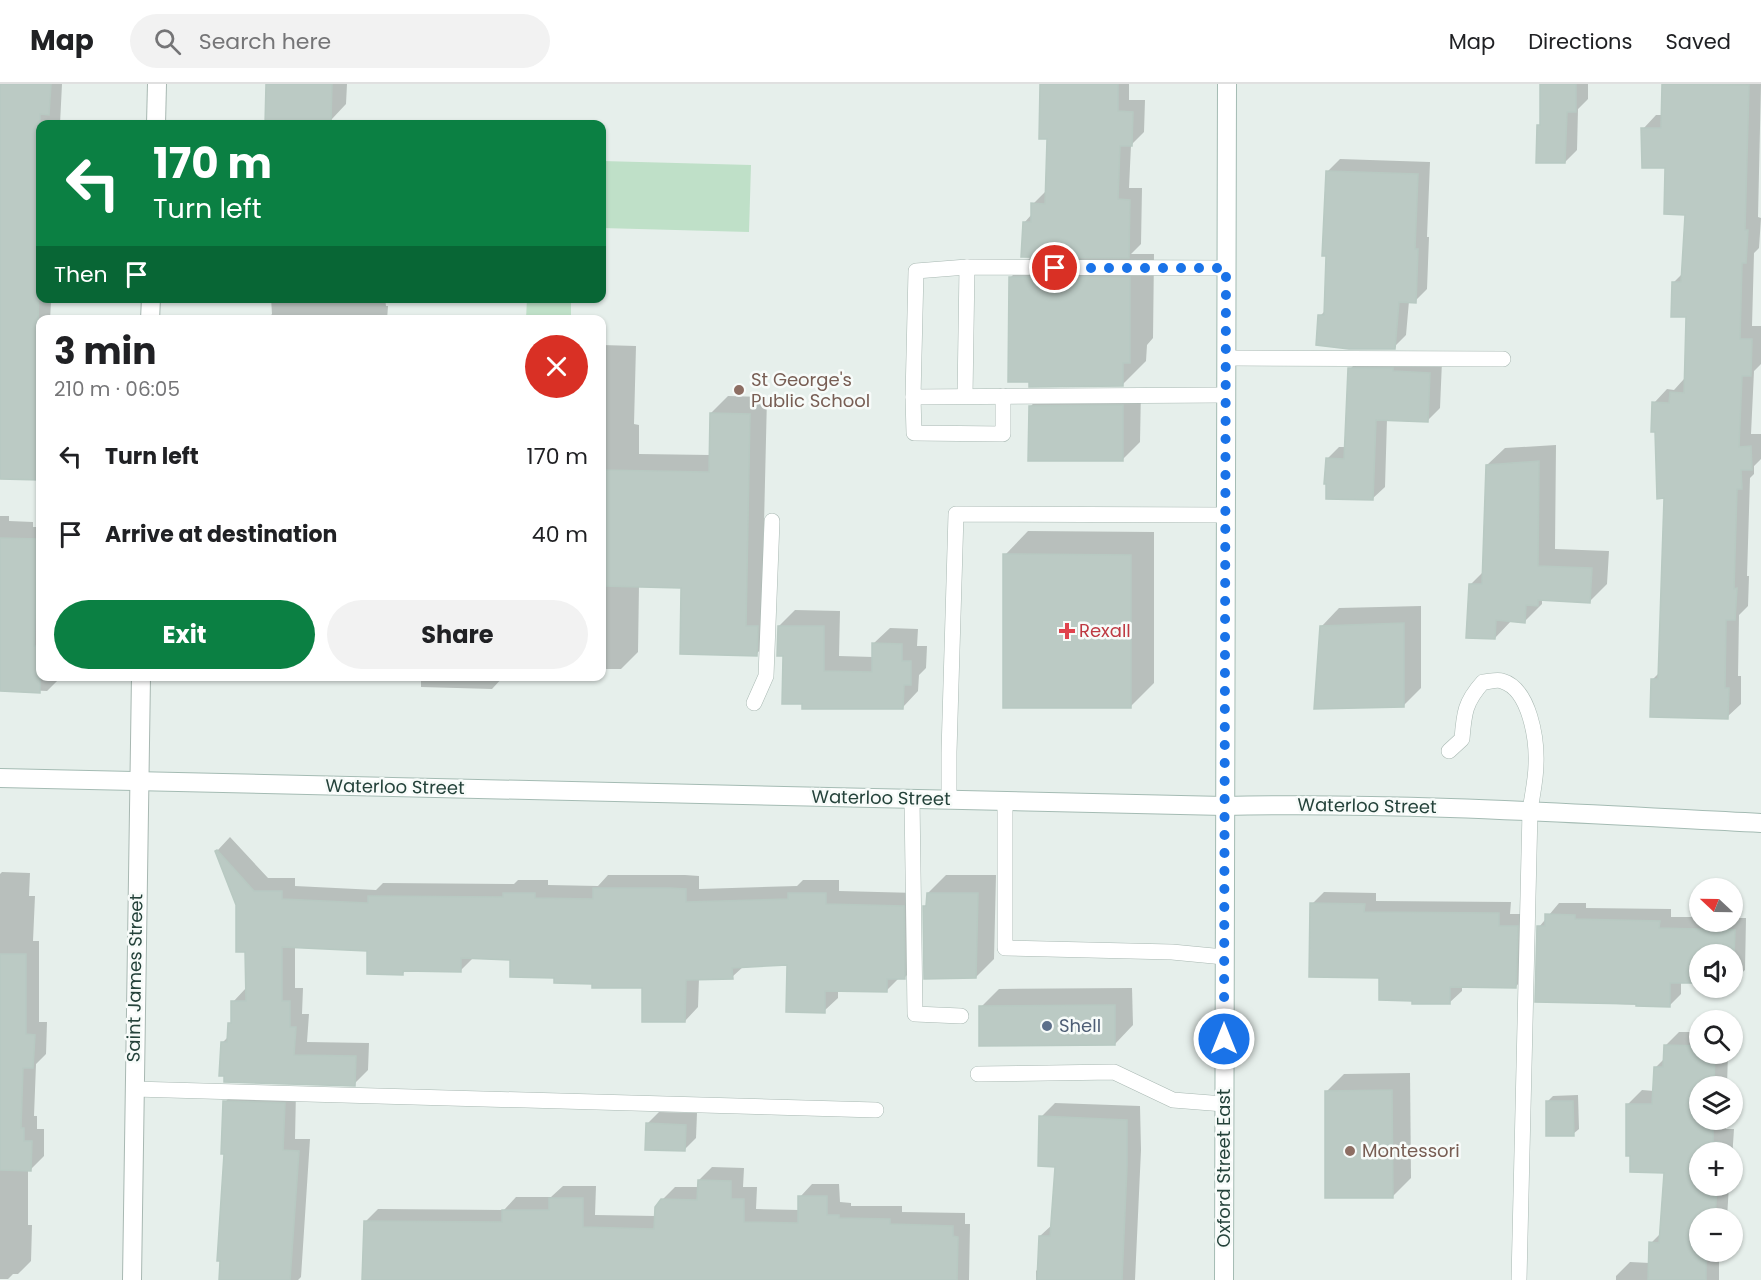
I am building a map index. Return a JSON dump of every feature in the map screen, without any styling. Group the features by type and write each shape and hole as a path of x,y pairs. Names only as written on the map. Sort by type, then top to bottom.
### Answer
{"street":[{"path":"156,120 157,84"},
{"name":"Oxford Street East","path":"1224,1280 1227,84"},
{"name":"Saint James Street","path":"132,1280 141,681"},
{"name":"Waterloo Street","path":"0,778 1224,806 1293,804 1448,807 1761,823"}],"lane":[{"path":"965,396 967,267"},
{"path":"1003,396 1003,434 914,433 916,271 967,267 1226,268"},
{"path":"1226,358 1503,359"},
{"path":"913,397 1226,395"},
{"path":"949,800 948,752 956,514 1226,515"},
{"path":"754,703 766,676 772,521"},
{"path":"1449,752 1462,739 1463,717 1470,696 1483,682 1502,681 1516,690 1528,709 1534,737 1536,764 1530,811 1519,1280"},
{"path":"912,799 915,1014 961,1016"},
{"path":"1005,801 1005,948 1172,952 1224,957"},
{"path":"978,1074 1114,1072 1173,1100 1224,1104"},
{"path":"134,1089 876,1110"}],"green space":[{"path":"606,161 751,165 749,232 606,228"},
{"path":"527,303 571,303 571,315 526,315"}],"building":[{"path":"0,84 51,84 49,115 40,114 40,120 36,120 36,303 38,303 38,315 36,315 36,480 0,479"},
{"path":"266,84 332,84 331,120 265,120"},
{"path":"1040,84 1118,84 1118,111 1133,112 1132,146 1120,146 1118,199 1130,200 1129,258 1021,257 1023,222 1031,222 1031,203 1045,204 1047,139 1039,139"},
{"path":"1540,84 1576,84 1576,112 1567,112 1565,163 1536,163 1537,125 1540,125"},
{"path":"1662,84 1749,85 1745,230 1748,230 1746,263 1742,263 1740,339 1752,339 1751,376 1742,376 1739,447 1751,446 1752,470 1741,470 1742,489 1737,489 1735,620 1726,620 1725,688 1729,688 1728,719 1650,717 1651,679 1658,679 1664,498 1657,499 1655,432 1651,432 1652,402 1669,403 1670,392 1684,393 1686,317 1671,317 1672,282 1681,282 1685,215 1664,214 1665,168 1642,168 1641,128 1661,128"},
{"path":"1326,171 1418,174 1415,249 1418,249 1416,303 1399,302 1395,349 1349,349 1316,345 1318,315 1324,315 1326,256 1322,256"},
{"path":"1009,277 1130,277 1130,363 1123,363 1123,386 1029,387 1029,382 1008,382"},
{"path":"1348,368 1393,368 1393,371 1430,373 1428,422 1376,420 1373,500 1326,499 1326,484 1324,484 1326,458 1344,459"},
{"path":"1123,405 1123,461 1028,461 1029,406"},
{"path":"710,413 750,414 746,626 758,626 757,656 680,654 681,588 606,586 606,470 709,472"},
{"path":"1539,461 1538,566 1592,568 1590,603 1538,600 1538,606 1526,605 1525,623 1496,620 1495,639 1466,638 1469,584 1482,584 1486,465"},
{"path":"0,538 36,539 34,646 36,646 36,681 40,681 40,693 0,691"},
{"name":"Rexall","path":"1003,554 1131,555 1131,708 1003,708"},
{"path":"1404,623 1404,707 1314,709 1320,626"},
{"path":"778,626 824,626 824,671 872,672 872,643 902,644 902,661 911,661 911,685 904,685 903,709 802,709 802,704 782,704 783,656 777,656"},
{"path":"217,850 254,891 282,891 282,899 368,903 368,896 503,897 503,893 535,893 535,898 593,899 593,888 670,888 686,889 686,902 788,899 788,893 826,893 826,904 904,906 905,979 887,979 887,992 825,991 825,1013 786,1012 787,965 732,968 733,979 686,980 685,1022 642,1022 642,988 592,988 592,984 554,983 554,978 510,977 510,960 461,958 461,972 403,971 403,975 367,974 367,951 282,947 282,1001 290,1001 290,1027 296,1027 294,1055 356,1056 355,1086 224,1082 224,1076 219,1076 221,1042 227,1042 228,1023 231,1023 231,1001 246,1001 245,952 236,952 236,905 215,851"},
{"path":"927,893 978,893 976,978 924,979 923,906 926,906"},
{"path":"1310,903 1365,904 1364,912 1499,913 1499,926 1518,926 1516,988 1450,987 1450,1004 1412,1004 1412,1001 1379,1000 1379,978 1309,977"},
{"path":"1545,914 1575,915 1575,919 1660,921 1659,928 1689,929 1689,932 1735,932 1734,944 1689,944 1689,983 1670,983 1670,1007 1535,1002 1537,926 1545,926"},
{"path":"0,954 26,954 26,1034 35,1035 33,1068 23,1068 21,1128 24,1128 24,1141 32,1141 31,1171 0,1170"},
{"name":"Shell","path":"1115,1005 1115,1045 979,1046 979,1006"},
{"path":"1664,1045 1689,1046 1689,1064 1715,1064 1714,1076 1689,1076 1689,1130 1713,1130 1713,1142 1689,1142 1689,1196 1716,1196 1716,1208 1689,1208 1689,1262 1706,1262 1706,1280 1648,1280 1649,1242 1659,1243 1664,1173 1630,1172 1630,1156 1626,1156 1626,1104 1652,1104 1654,1067 1663,1067"},
{"path":"1392,1090 1393,1198 1325,1198 1325,1091"},
{"path":"223,1101 285,1103 283,1150 299,1151 290,1280 219,1280 220,1261 217,1261 224,1154 221,1154"},
{"path":"1546,1101 1573,1101 1574,1136 1546,1136"},
{"path":"1039,1116 1127,1120 1122,1280 1037,1280 1039,1236 1050,1236 1055,1167 1038,1166"},
{"path":"646,1123 686,1125 685,1151 645,1150"},
{"path":"698,1180 731,1181 731,1199 744,1199 744,1222 798,1223 798,1196 827,1196 827,1215 839,1215 839,1218 890,1219 890,1224 953,1226 953,1236 958,1237 957,1280 362,1280 364,1221 502,1222 502,1210 549,1210 549,1198 583,1198 583,1227 654,1229 655,1207 661,1199 697,1200"}],"place":[{"name":"St George's Public School","path":"739,390"},
{"name":"Rexall","path":"1067,631"},
{"name":"Shell","path":"1047,1026"},
{"name":"Montessori","path":"1350,1151"}],"route":[{"path":"1055,268 1226,268 1224,1039"}]}
